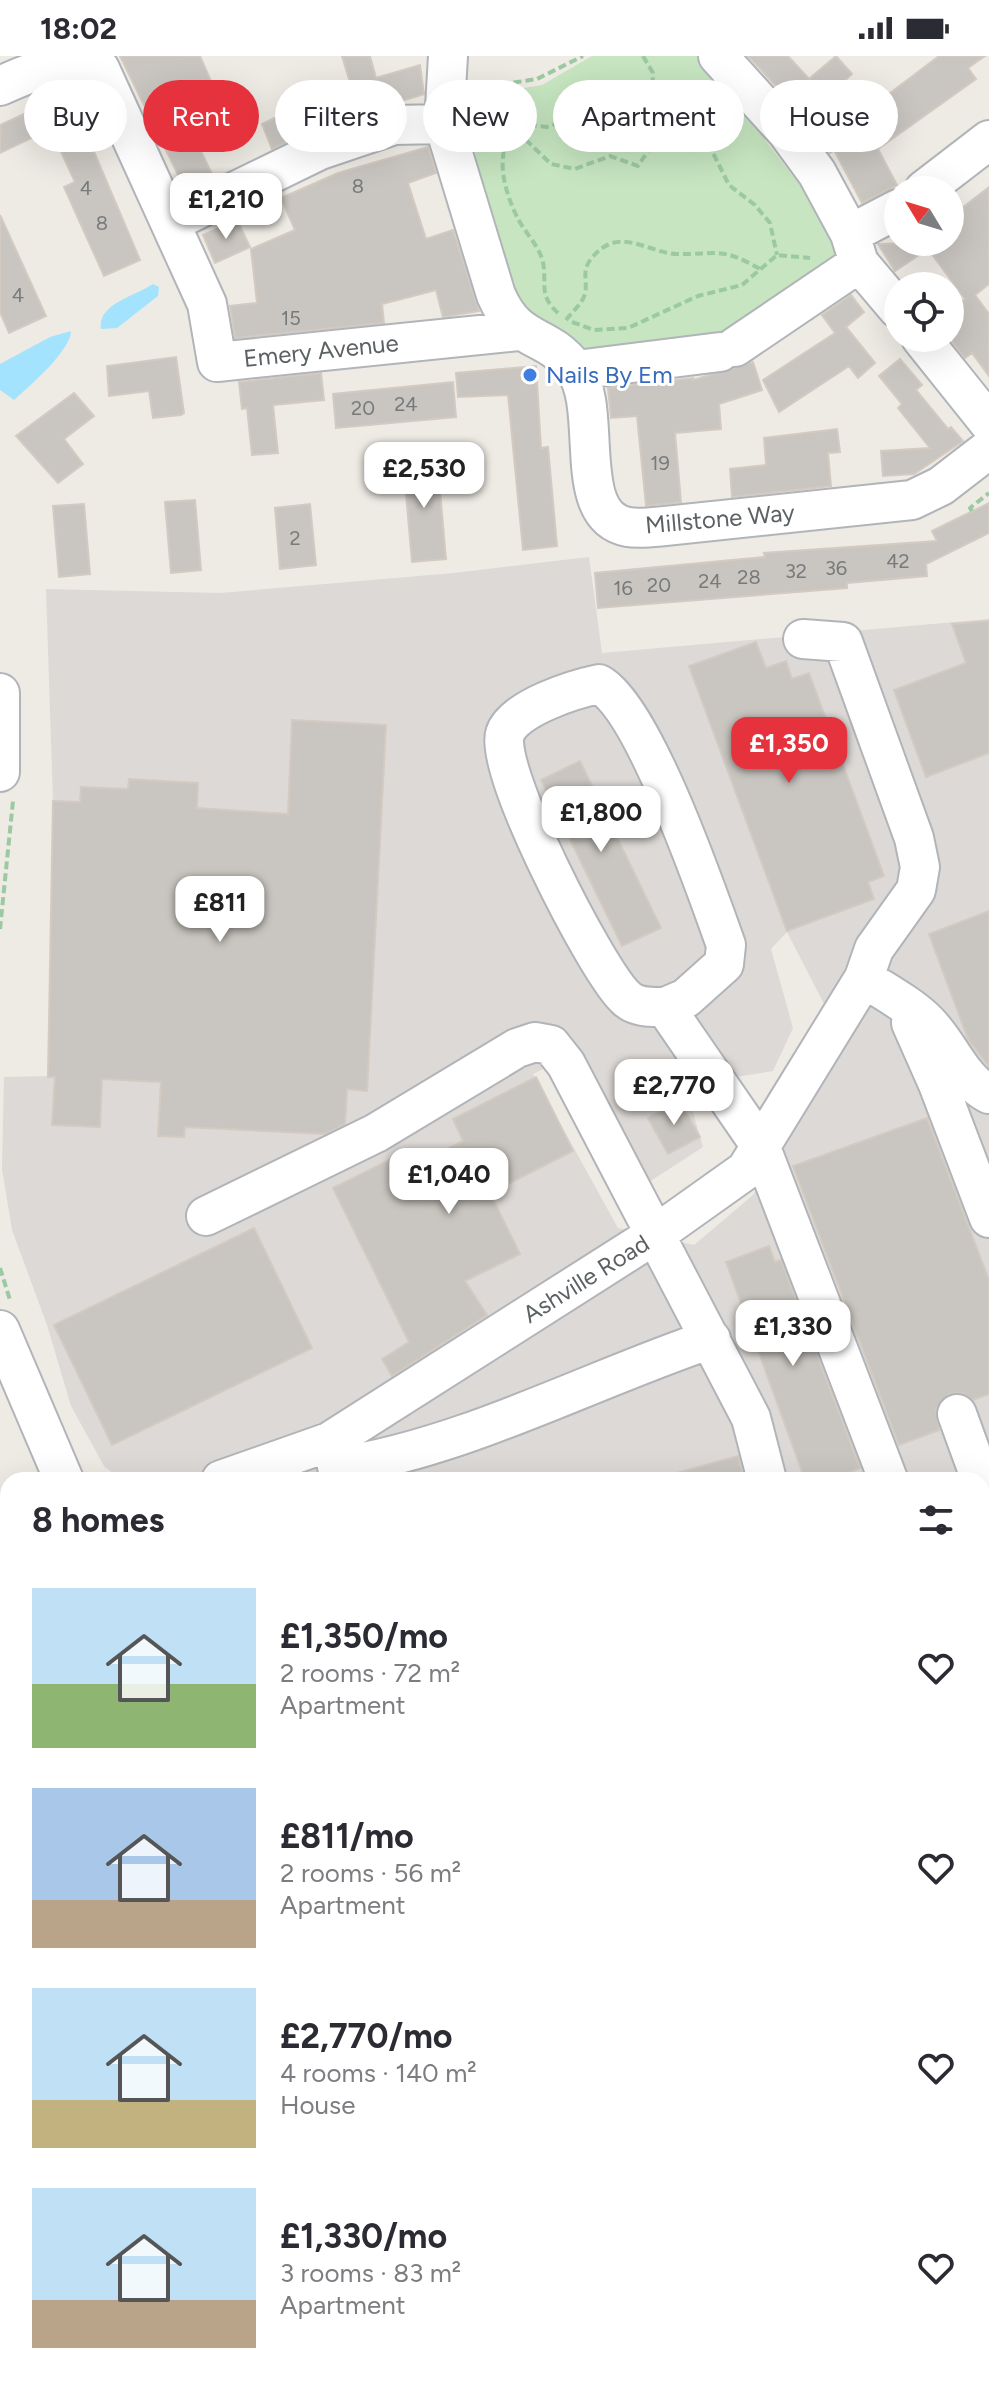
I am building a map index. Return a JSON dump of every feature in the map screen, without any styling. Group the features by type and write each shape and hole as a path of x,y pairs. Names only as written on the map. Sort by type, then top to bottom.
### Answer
{"street":[{"path":"718,56 810,163 855,248 884,289"},
{"path":"0,86 54,62 86,58"},
{"name":"Emery Avenue","path":"86,58 100,69 110,87 172,222 207,304 217,362 518,331"},
{"path":"172,222 320,150 394,125 423,107"},
{"path":"942,176 989,140"},
{"path":"465,152 496,295 505,316 518,331 559,352 576,370 728,350 884,222"},
{"path":"932,352 989,423"},
{"name":"Millstone Way","path":"576,370 586,395 595,500 608,519 628,527 912,500 985,467"},
{"name":"Ashville Road","path":"244,1472 329,1442 656,1234 746,1170 864,978 874,949 916,890 920,867 914,838 843,642 803,639"},
{"path":"599,684 608,689 632,723 673,810 726,945 724,964 686,998 665,1007 645,1007 626,999 596,958 564,898 502,749 505,730 529,711 567,690 599,684"},
{"path":"1,701 7,781"},
{"path":"864,978 919,1016 949,1047 972,1085 989,1094"},
{"path":"665,1007 760,1145 885,1472"},
{"path":"919,1016 911,1023 938,1084 989,1218"},
{"path":"206,1216 376,1133 517,1048 535,1042 551,1045 566,1064 751,1418 765,1472"},
{"path":"0,1330 61,1472"},
{"path":"337,1467 367,1462 457,1436 630,1367 711,1339"},
{"path":"957,1414 979,1472"}],"path":[{"path":"529,80 583,56"},
{"path":"643,56 653,73 653,80"},
{"path":"537,151 551,164 575,169 610,156 638,166 647,152"},
{"path":"505,152 502,166 508,194 540,253 544,267 542,289 549,304 566,320 594,330 628,328 698,296 742,285 777,255 770,223 755,205 729,185 712,152"},
{"path":"566,320 585,294 584,269 592,257 624,241 636,241 675,254 730,252 760,269"},
{"path":"972,511 970,508 985,467"},
{"path":"0,929 7,781"}],"shaded area":[{"path":"589,557 602,653 989,619 989,1472 111,1472 104,1466 71,1406 47,1325 12,1230 2,1169 4,1077 48,1076 53,801 46,589 220,593 454,573","holes":["787,932 840,1035 753,1195 694,1245 618,1228 533,1074 576,1052 649,1182 703,1147 689,1099 736,1077 773,1071 793,1028 771,949"]}],"green space":[{"path":"592,56 701,56 712,69 712,80 553,80 553,152 744,152 744,116 756,129 760,128 760,152 774,152 806,193 813,191 812,202 832,241 841,241 841,268 735,338 591,359 534,318 520,303 507,261 500,260 497,253 503,247 484,184 476,182 474,175 479,169 475,152 537,152 537,86"}],"water":[{"path":"153,284 159,287 158,296 117,328 101,329 101,320 111,307"},
{"path":"71,331 57,357 14,400 0,390 0,364 50,337"}],"building":[{"path":"120,56 200,56 210,80 143,80 143,103"},
{"path":"342,56 370,56 376,78 420,65 423,94 407,99 407,80 349,80"},
{"path":"748,56 788,56 809,79 836,56 852,74 846,80 770,80"},
{"path":"939,56 985,56 968,68 976,79 898,135 898,87"},
{"path":"24,114 24,142 0,153 0,125"},
{"path":"275,118 275,148 272,149 262,124"},
{"path":"423,148 423,152 430,152 436,173 408,183 426,239 453,230 479,311 443,317 436,290 382,304 384,323 235,338 230,306 257,303 251,249 295,230 281,198 338,173"},
{"path":"61,152 94,152 140,260 104,276 64,187 75,182"},
{"path":"167,152 201,152 212,174 184,187"},
{"path":"835,152 880,152 892,176 884,176 884,192 862,203"},
{"path":"989,187 989,284 975,295 989,314 989,376 972,353 965,358 960,352 964,352 964,272 945,272 933,256 964,256 964,206"},
{"path":"0,215 46,316 9,333 0,312"},
{"path":"237,220 250,247 215,263 203,235"},
{"path":"886,256 918,256 895,271"},
{"path":"851,295 864,312 846,327 875,363 858,378 849,366 779,412 763,380 835,333 822,315"},
{"path":"176,357 184,413 181,415 153,418 149,391 109,396 107,366"},
{"path":"900,359 922,385 916,390 948,429 951,427 963,441 914,474 883,476 881,451 930,448 898,408 902,404 879,376"},
{"path":"753,362 762,390 719,404 721,429 675,433 681,502 646,506 637,416 611,418 608,388 693,380"},
{"path":"536,366 541,448 548,447 557,546 523,550 508,395 458,397 456,373"},
{"path":"321,373 324,400 273,405 278,453 252,455 247,408 242,409 239,382"},
{"path":"453,382 456,417 336,428 333,394"},
{"path":"74,393 94,416 64,439 83,464 58,483 16,436"},
{"path":"837,429 840,452 828,453 831,486 732,497 730,469 766,465 764,438"},
{"path":"437,457 446,559 412,562 403,460"},
{"path":"195,500 201,570 171,573 165,502"},
{"path":"989,503 989,533 926,564 927,576 847,583 847,588 598,608 595,573 765,557 764,553 937,541 932,531"},
{"path":"84,504 90,574 59,577 53,506"},
{"path":"310,504 316,565 280,569 275,508"},
{"path":"989,621 989,753 926,777 894,690 966,663 952,624"},
{"path":"756,642 766,668 786,661 792,679 809,673 884,876 868,882 874,899 787,931 689,666"},
{"path":"292,720 386,725 367,1091 347,1089 345,1124 325,1134 185,1127 184,1137 158,1136 161,1082 102,1079 100,1127 52,1125 55,1077 48,1077 53,801 80,802 81,787 128,789 129,779 198,783 197,808 288,814"},
{"path":"580,761 661,928 622,946 541,780"},
{"path":"989,911 989,1067 968,1039 929,934"},
{"path":"536,1077 573,1151 490,1193 520,1254 465,1281 487,1315 392,1376 382,1359 409,1342 333,1188 393,1158 400,1172 463,1141 453,1119"},
{"path":"679,1100 700,1137 668,1154 648,1118"},
{"path":"927,1118 989,1280 989,1394 973,1400 962,1393 949,1394 936,1409 939,1430 899,1445 793,1166"},
{"path":"254,1228 312,1348 112,1445 54,1325"},
{"path":"769,1246 775,1262 781,1260 860,1468 850,1472 802,1472 726,1262"},
{"path":"738,1456 742,1472 680,1472"}],"place":[{"name":"Nails By Em","path":"530,375"}]}
